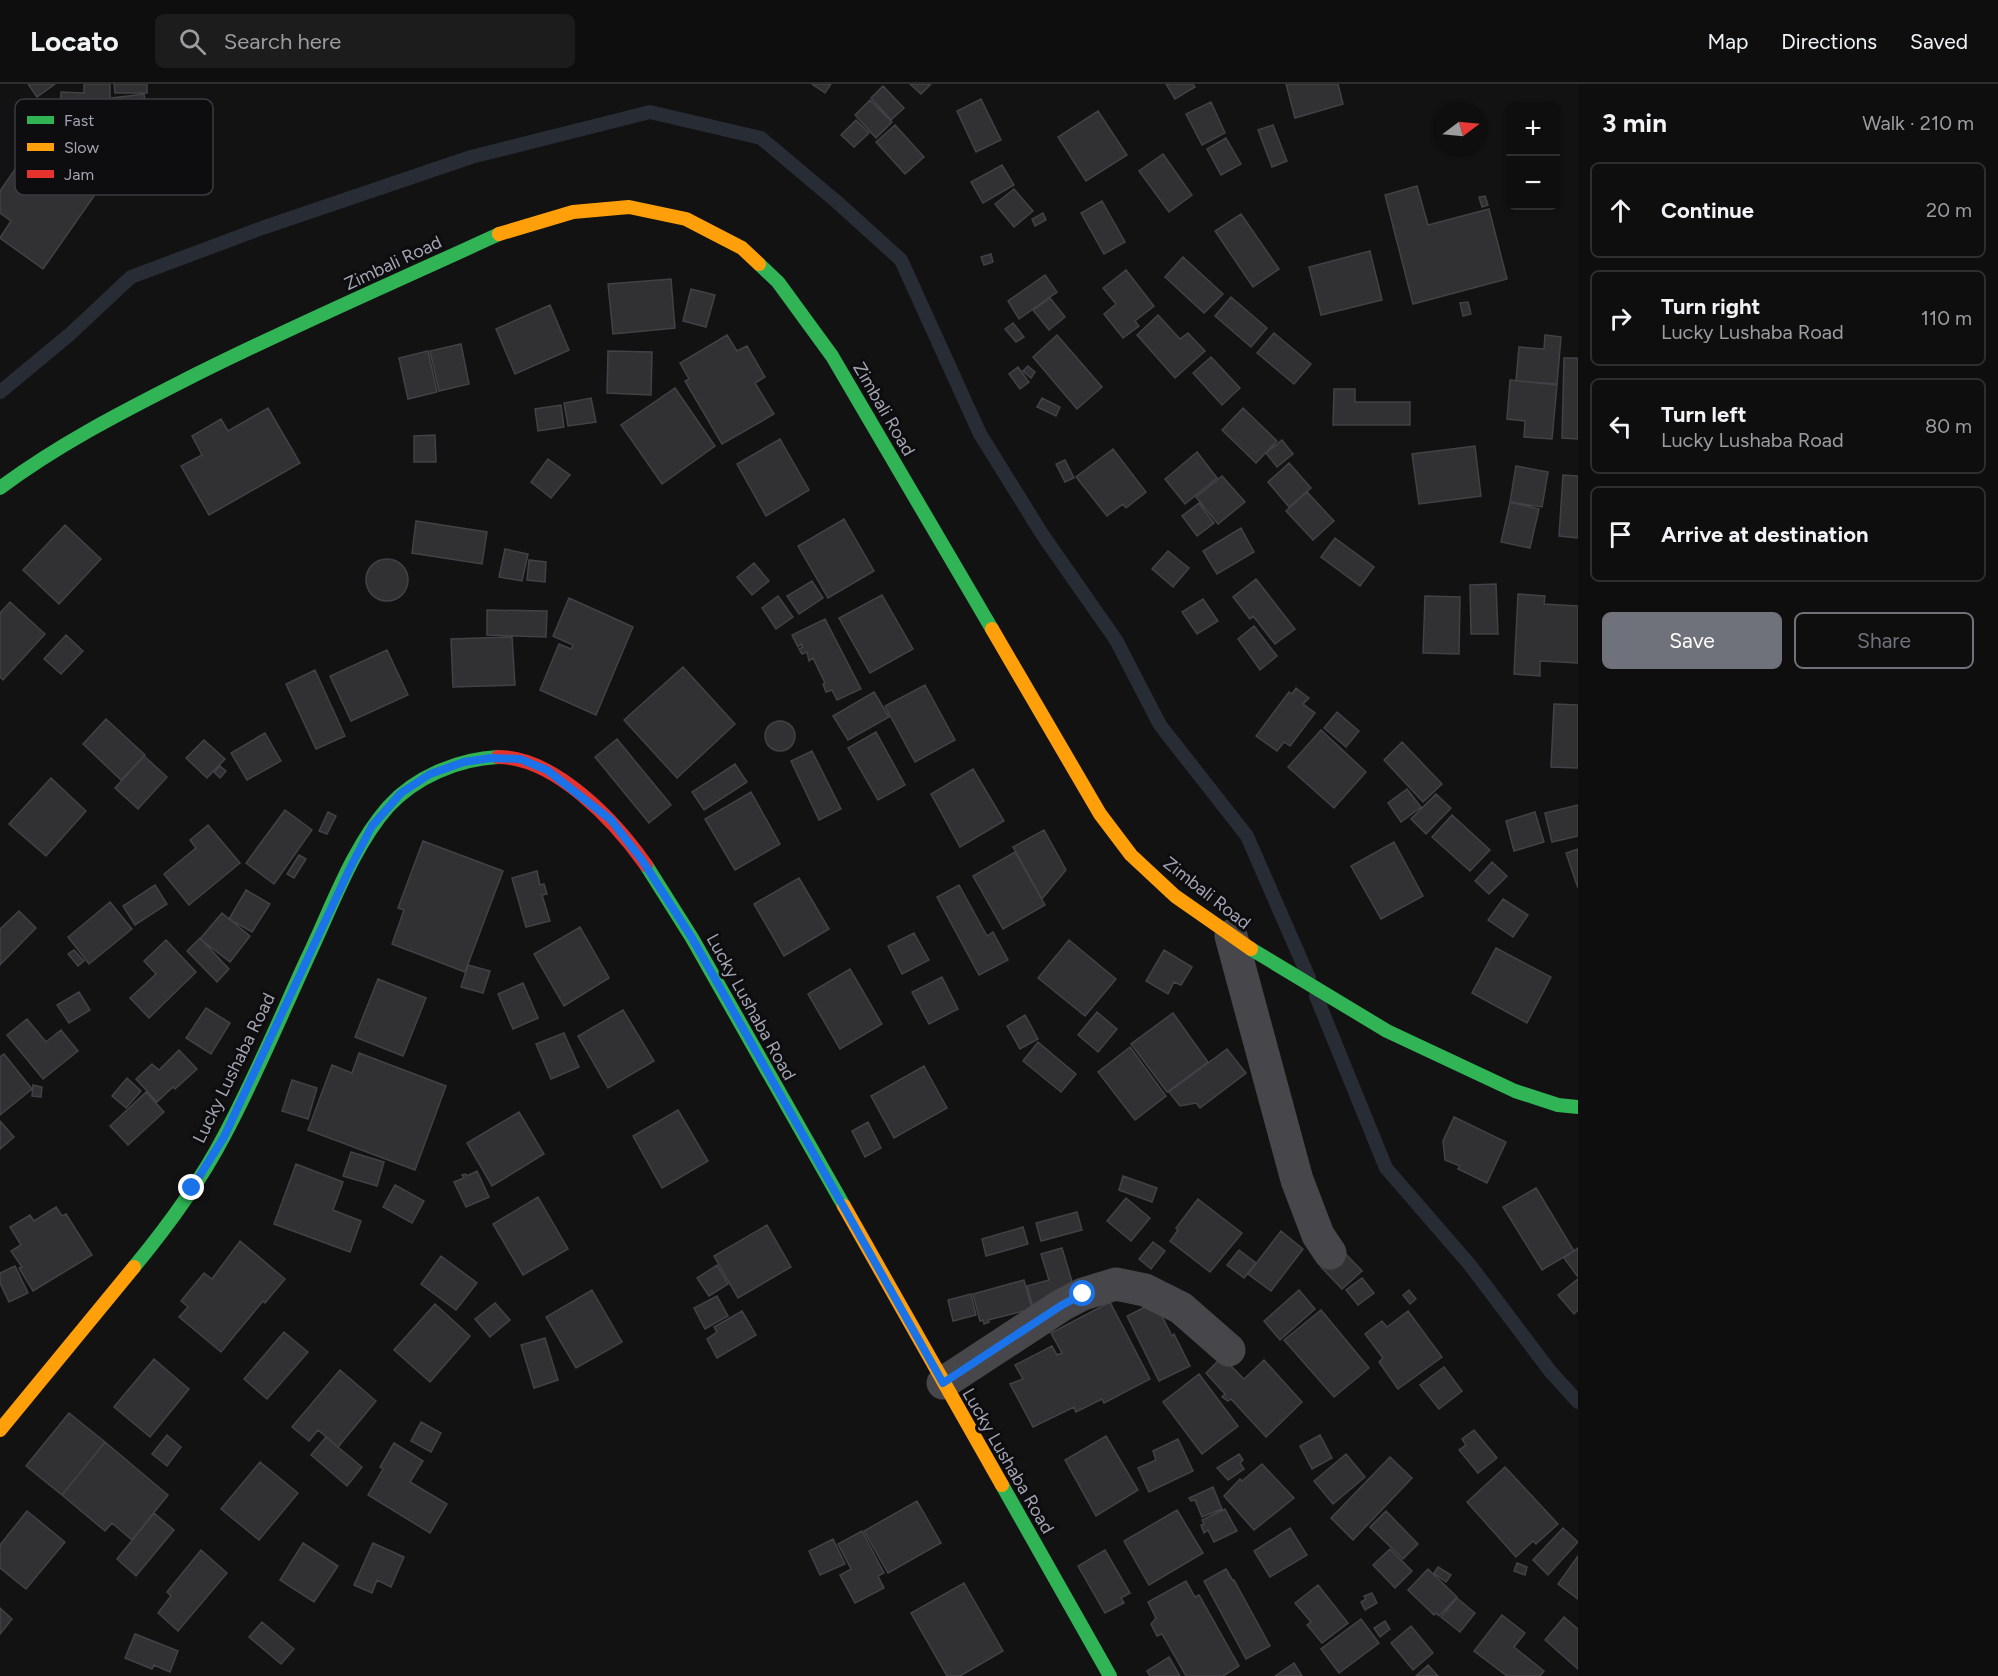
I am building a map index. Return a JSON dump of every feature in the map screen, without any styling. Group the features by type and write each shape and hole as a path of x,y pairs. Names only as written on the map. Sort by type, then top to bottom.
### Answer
{"street":[{"name":"Zimbali Road","path":"0,488 28,467 95,426 235,356 504,231 573,212 629,207 686,219 742,248 778,282 832,356 1100,814 1131,855 1175,896 1231,936 1388,1031 1515,1091 1558,1105 1578,1107"},
{"name":"Lucky Lushaba Road","path":"0,1430 149,1249 224,1137 350,868 372,826 401,793 430,774 464,762 491,758 520,759 547,770 611,820 642,860 692,938 1110,1676"},
{"path":"1231,936 1297,1180 1318,1235 1330,1253"},
{"path":"943,1383 1062,1305 1083,1294 1116,1284 1145,1290 1181,1308 1229,1350"}],"building":[{"path":"28,84 55,84 37,97"},
{"path":"84,84 110,84 110,99 61,99 61,92 84,93"},
{"path":"114,84 147,84 147,93 115,93"},
{"path":"812,84 831,84 825,93"},
{"path":"910,84 931,84 921,94"},
{"path":"1166,84 1193,84 1195,87 1175,99"},
{"path":"1286,84 1338,84 1343,104 1295,118"},
{"path":"883,86 904,108 891,120 871,98"},
{"path":"144,94 145,99 112,99"},
{"path":"981,99 1001,140 976,152 957,111"},
{"path":"870,100 892,122 876,138 855,115"},
{"path":"1211,102 1225,133 1202,145 1186,114"},
{"path":"1098,111 1127,155 1086,181 1058,137"},
{"path":"856,120 869,133 854,147 841,135"},
{"path":"895,125 924,157 905,174 876,142"},
{"path":"1273,125 1287,161 1272,167 1258,130"},
{"path":"1226,138 1241,164 1221,175 1207,149"},
{"path":"1163,154 1192,195 1169,212 1139,171"},
{"path":"1002,165 1014,185 983,203 971,182"},
{"path":"15,169 15,195 94,196 43,269 0,238 11,221 0,213 0,191"},
{"path":"1417,186 1428,225 1489,209 1507,279 1413,304 1385,195"},
{"path":"1014,189 1033,211 1014,227 995,204"},
{"path":"1485,196 1488,205 1482,207 1479,197"},
{"path":"1102,201 1125,242 1104,254 1081,213"},
{"path":"1043,213 1046,220 1035,226 1032,219"},
{"path":"1241,214 1279,269 1253,287 1215,231"},
{"path":"1370,251 1382,300 1321,315 1309,267"},
{"path":"991,254 993,262 984,265 981,257"},
{"path":"1183,257 1223,294 1204,313 1165,277"},
{"path":"1126,270 1154,306 1135,321 1139,326 1123,338 1104,314 1116,304 1103,288"},
{"path":"1045,275 1057,292 1019,319 1008,301"},
{"path":"671,279 675,328 613,334 608,284"},
{"path":"691,289 715,295 706,327 683,321"},
{"path":"1231,297 1267,328 1251,347 1215,316"},
{"path":"1050,298 1065,317 1049,330 1033,310"},
{"path":"1468,302 1471,314 1463,316 1460,303"},
{"path":"550,305 569,350 515,374 496,329"},
{"path":"1158,315 1180,339 1188,333 1205,351 1175,378 1137,335"},
{"path":"1013,323 1024,337 1016,342 1005,329"},
{"path":"1274,333 1311,364 1294,384 1257,353"},
{"path":"727,335 737,351 747,346 765,377 755,383 774,414 722,444 685,381 689,379 680,363"},
{"path":"1057,335 1102,387 1077,409 1033,357"},
{"path":"1545,335 1561,337 1557,384 1516,381 1519,347 1544,349"},
{"path":"461,344 469,384 439,391 430,351"},
{"path":"428,351 437,392 408,399 399,358"},
{"path":"608,351 652,352 651,395 607,393"},
{"path":"1211,357 1240,388 1222,405 1193,373"},
{"path":"1564,358 1578,358 1578,439 1562,438"},
{"path":"1028,366 1035,372 1031,378 1023,371"},
{"path":"1018,367 1029,382 1020,389 1009,374"},
{"path":"1510,380 1557,385 1552,439 1524,437 1525,421 1507,419"},
{"path":"675,388 715,446 662,484 621,425"},
{"path":"1334,389 1355,389 1355,402 1410,402 1410,425 1333,425"},
{"path":"591,398 596,422 568,426 564,403"},
{"path":"1042,398 1060,407 1056,416 1037,407"},
{"path":"561,405 564,427 538,431 535,409"},
{"path":"268,408 300,463 209,515 181,466 202,455 192,436 221,419 228,431"},
{"path":"1243,408 1277,441 1256,463 1222,430"},
{"path":"435,435 436,462 414,462 414,436"},
{"path":"780,439 809,490 766,516 737,464"},
{"path":"1282,440 1293,454 1277,467 1266,453"},
{"path":"1475,446 1481,496 1419,504 1412,454"},
{"path":"1113,449 1146,492 1126,508 1123,504 1107,516 1076,477"},
{"path":"1197,452 1217,478 1185,504 1165,479"},
{"path":"548,459 570,475 551,498 531,482"},
{"path":"1065,460 1074,478 1065,482 1056,464"},
{"path":"1289,463 1311,488 1289,507 1268,482"},
{"path":"1516,466 1548,472 1542,507 1510,502"},
{"path":"1563,475 1578,476 1578,538 1559,536"},
{"path":"1222,476 1245,502 1218,524 1196,497"},
{"path":"1307,492 1334,521 1313,540 1286,511"},
{"path":"1510,502 1539,509 1530,548 1501,542"},
{"path":"1199,503 1214,523 1197,536 1182,516"},
{"path":"844,519 874,571 828,598 798,546"},
{"path":"416,521 487,532 482,564 412,553"},
{"path":"65,525 101,559 59,604 23,570"},
{"path":"1241,528 1254,552 1217,574 1203,551"},
{"path":"1335,538 1374,567 1360,586 1321,557"},
{"path":"505,549 528,554 522,581 499,577"},
{"path":"1168,551 1189,568 1173,587 1152,569"},
{"path":"387,559 395,560 402,565 407,572 407,588 402,595 395,600 387,601 379,600 372,595 367,588 366,580 367,572 372,565 379,560"},
{"path":"529,560 546,562 545,582 527,580"},
{"path":"754,563 769,581 752,595 737,577"},
{"path":"1256,579 1295,629 1275,644 1253,616 1250,619 1233,597"},
{"path":"812,581 823,598 799,614 787,596"},
{"path":"1496,584 1498,634 1471,634 1470,585"},
{"path":"1518,594 1545,596 1544,604 1578,606 1578,663 1540,661 1540,676 1514,674"},
{"path":"882,595 913,649 870,673 839,618"},
{"path":"778,596 793,617 776,629 762,608"},
{"path":"1425,596 1460,597 1459,654 1423,653"},
{"path":"569,598 633,627 596,715 540,690 559,644 571,649 573,645 553,636"},
{"path":"1203,599 1218,621 1197,634 1182,612"},
{"path":"10,602 45,634 3,680 0,677 0,613"},
{"path":"487,610 547,611 546,637 487,635"},
{"path":"825,619 861,689 837,700 832,690 826,692 823,684 825,683 813,658 809,661 807,652 802,654 799,649 803,647 801,644 798,647 792,635"},
{"path":"1254,626 1277,656 1260,670 1238,639"},
{"path":"66,635 83,651 61,674 44,659"},
{"path":"512,637 515,685 453,687 451,639"},
{"path":"387,650 408,695 351,721 330,676"},
{"path":"683,667 735,724 677,778 624,720"},
{"path":"315,670 345,736 316,749 286,684"},
{"path":"925,685 955,740 915,762 885,706"},
{"path":"1296,688 1309,698 1303,704 1315,713 1290,746 1284,742 1277,751 1256,736 1289,692 1292,694"},
{"path":"874,692 889,717 848,740 833,716"},
{"path":"1554,704 1578,705 1578,768 1551,767"},
{"path":"1337,712 1359,731 1346,747 1324,728"},
{"path":"106,719 145,755 121,780 83,744"},
{"path":"780,721 791,725 795,736 791,747 780,751 769,747 765,736 769,725"},
{"path":"1321,730 1366,772 1334,808 1288,767"},
{"path":"876,732 905,785 878,800 848,748"},
{"path":"265,733 281,761 247,780 231,753"},
{"path":"617,739 671,805 649,823 595,757"},
{"path":"204,740 225,759 207,778 186,758"},
{"path":"1402,742 1442,784 1423,802 1384,760"},
{"path":"812,751 841,809 819,820 791,761"},
{"path":"144,756 167,777 138,809 115,788"},
{"path":"735,764 747,782 704,810 692,792"},
{"path":"220,766 226,771 220,778 214,772"},
{"path":"973,769 1004,821 960,847 931,794"},
{"path":"51,778 86,811 46,856 9,824"},
{"path":"1407,789 1421,807 1401,822 1388,803"},
{"path":"751,792 780,844 735,870 705,819"},
{"path":"1436,794 1451,808 1426,834 1411,819"},
{"path":"1578,805 1578,836 1552,842 1545,813"},
{"path":"285,810 312,830 274,884 246,863"},
{"path":"328,812 336,816 327,834 319,831"},
{"path":"1535,812 1544,842 1514,851 1506,821"},
{"path":"1452,815 1490,850 1470,871 1432,837"},
{"path":"208,825 240,863 189,905 164,874 196,848 190,840"},
{"path":"1044,830 1066,870 1042,899 1013,847"},
{"path":"423,841 503,871 465,972 392,944 404,910 398,908"},
{"path":"1394,842 1423,896 1381,919 1351,866"},
{"path":"1578,849 1578,888 1566,853"},
{"path":"1015,852 1045,905 1003,929 973,876"},
{"path":"299,855 306,859 294,878 287,874"},
{"path":"1492,862 1507,876 1489,894 1475,881"},
{"path":"537,871 540,885 544,884 547,894 542,895 550,921 526,927 512,878"},
{"path":"799,878 829,929 784,956 754,904"},
{"path":"155,885 167,904 135,925 123,906"},
{"path":"959,885 987,936 993,932 1008,960 979,975 937,897"},
{"path":"246,890 270,904 252,932 229,919"},
{"path":"1503,899 1528,915 1513,937 1488,920"},
{"path":"110,902 132,929 89,964 68,937"},
{"path":"19,911 36,928 0,965 0,929"},
{"path":"222,913 250,936 230,962 200,939"},
{"path":"580,927 609,978 564,1006 534,954"},
{"path":"914,933 929,960 902,974 888,946"},
{"path":"200,938 229,969 217,982 187,951"},
{"path":"166,940 196,972 149,1018 130,998 156,974 144,961"},
{"path":"1069,940 1116,979 1085,1016 1038,978"},
{"path":"1496,948 1551,977 1527,1023 1472,993"},
{"path":"74,950 84,961 78,966 68,954"},
{"path":"1164,950 1192,967 1181,985 1174,982 1168,994 1146,981"},
{"path":"468,965 490,971 483,993 461,987"},
{"path":"850,969 882,1024 840,1049 808,994"},
{"path":"942,977 958,1009 929,1024 912,992"},
{"path":"378,979 426,998 403,1056 355,1037"},
{"path":"523,983 538,1018 513,1029 498,994"},
{"path":"79,992 90,1010 69,1023 57,1005"},
{"path":"206,1008 230,1023 211,1054 186,1038"},
{"path":"623,1010 654,1061 608,1088 578,1036"},
{"path":"1097,1012 1117,1029 1098,1052 1078,1035"},
{"path":"1173,1013 1208,1062 1167,1092 1131,1044"},
{"path":"1025,1015 1038,1039 1020,1049 1007,1026"},
{"path":"27,1019 46,1042 61,1030 78,1051 43,1079 7,1035"},
{"path":"564,1033 579,1067 551,1079 536,1044"},
{"path":"1038,1042 1076,1074 1061,1092 1023,1061"},
{"path":"1130,1047 1166,1096 1135,1120 1098,1072"},
{"path":"1227,1049 1246,1073 1200,1108 1196,1103 1180,1106 1169,1092"},
{"path":"179,1050 197,1069 157,1102 136,1079 152,1064 159,1070"},
{"path":"359,1053 446,1086 415,1170 308,1130 332,1065 352,1073"},
{"path":"4,1054 32,1089 0,1115 0,1057"},
{"path":"924,1066 947,1108 894,1138 871,1096"},
{"path":"127,1078 141,1091 126,1108 112,1096"},
{"path":"292,1080 317,1088 308,1119 282,1111"},
{"path":"33,1085 42,1087 41,1097 32,1096"},
{"path":"146,1092 164,1112 128,1145 110,1126"},
{"path":"678,1110 708,1161 662,1188 633,1136"},
{"path":"519,1112 544,1154 492,1186 467,1143"},
{"path":"1454,1117 1506,1142 1487,1183 1458,1169 1460,1166 1445,1160 1443,1141"},
{"path":"0,1121 14,1137 0,1149"},
{"path":"868,1122 881,1148 865,1157 852,1131"},
{"path":"351,1152 384,1162 377,1186 343,1176"},
{"path":"296,1164 343,1182 333,1210 361,1221 350,1252 274,1224"},
{"path":"477,1171 489,1197 466,1207 454,1182 464,1178 462,1175 467,1176"},
{"path":"1123,1176 1157,1188 1152,1202 1119,1190"},
{"path":"395,1185 424,1201 412,1223 383,1207"},
{"path":"1536,1188 1574,1251 1542,1270 1503,1207"},
{"path":"538,1197 568,1249 523,1275 493,1224"},
{"path":"1126,1198 1150,1218 1131,1241 1107,1221"},
{"path":"1198,1199 1242,1233 1210,1272 1170,1241 1178,1230 1176,1228"},
{"path":"56,1207 62,1216 66,1214 92,1255 33,1291 19,1268 22,1267 11,1251 21,1245 10,1227 30,1215 34,1221"},
{"path":"1077,1212 1082,1230 1041,1241 1036,1223"},
{"path":"767,1225 791,1267 738,1298 714,1256"},
{"path":"1023,1227 1028,1244 986,1256 982,1239"},
{"path":"1281,1231 1303,1249 1271,1291 1248,1274"},
{"path":"240,1241 285,1279 265,1303 263,1301 221,1352 179,1317 188,1307 181,1301 204,1273 212,1279"},
{"path":"1153,1242 1165,1251 1151,1269 1139,1259"},
{"path":"1062,1248 1076,1295 1034,1311 1027,1286 1049,1280 1041,1254"},
{"path":"1578,1248 1578,1277 1564,1258"},
{"path":"1341,1249 1362,1271 1342,1289 1321,1267"},
{"path":"1239,1250 1256,1263 1244,1278 1227,1265"},
{"path":"441,1256 477,1283 456,1310 421,1284"},
{"path":"717,1265 728,1284 709,1296 697,1278"},
{"path":"15,1266 28,1293 9,1302 0,1283 0,1273"},
{"path":"1362,1278 1374,1293 1358,1305 1346,1290"},
{"path":"1578,1279 1578,1310 1574,1314 1558,1295"},
{"path":"1024,1280 1032,1309 988,1320 989,1322 984,1324 983,1320 980,1321 973,1294"},
{"path":"592,1290 622,1342 576,1368 546,1317"},
{"path":"1299,1290 1315,1309 1280,1340 1264,1321"},
{"path":"1409,1290 1416,1299 1410,1304 1403,1295"},
{"path":"971,1294 976,1315 953,1321 948,1300"},
{"path":"717,1296 728,1316 705,1329 694,1308"},
{"path":"1110,1302 1150,1379 1104,1403 1102,1399 1076,1412 1074,1407 1033,1427 1010,1384 1023,1379 1015,1365 1052,1346 1057,1355 1062,1353 1051,1333"},
{"path":"1155,1302 1190,1366 1159,1381 1127,1316"},
{"path":"495,1303 510,1320 490,1337 475,1319"},
{"path":"435,1304 470,1336 430,1382 394,1350"},
{"path":"1321,1310 1369,1368 1334,1397 1284,1340"},
{"path":"742,1311 756,1335 717,1358 707,1339 717,1332 714,1327"},
{"path":"1408,1311 1442,1357 1398,1389 1379,1362 1383,1358 1365,1334 1382,1321 1387,1327"},
{"path":"284,1332 308,1352 267,1399 244,1379"},
{"path":"545,1338 558,1380 534,1388 521,1345"},
{"path":"1222,1357 1244,1379 1264,1360 1302,1402 1266,1437 1231,1399 1228,1401 1222,1397 1225,1394 1206,1373"},
{"path":"154,1359 189,1389 150,1437 114,1407"},
{"path":"1444,1367 1462,1391 1439,1409 1420,1385"},
{"path":"340,1370 376,1401 338,1447 318,1430 309,1441 292,1427"},
{"path":"1199,1374 1238,1426 1202,1454 1163,1402"},
{"path":"69,1413 105,1442 62,1495 26,1466"},
{"path":"421,1422 441,1433 431,1452 411,1441"},
{"path":"1474,1430 1497,1458 1478,1473 1459,1450 1466,1445 1462,1439"},
{"path":"167,1435 181,1447 167,1466 152,1454"},
{"path":"1320,1435 1332,1458 1312,1469 1300,1446"},
{"path":"1106,1436 1138,1490 1096,1516 1065,1460"},
{"path":"326,1437 362,1467 347,1486 311,1455"},
{"path":"1178,1439 1193,1471 1149,1492 1138,1468 1156,1460 1153,1451"},
{"path":"105,1442 168,1495 132,1540 112,1523 105,1531 62,1495"},
{"path":"394,1443 423,1461 410,1482 447,1504 430,1533 368,1495"},
{"path":"1239,1454 1243,1460 1240,1463 1244,1469 1228,1480 1217,1468"},
{"path":"1346,1454 1365,1477 1333,1504 1314,1481"},
{"path":"1390,1457 1412,1478 1353,1540 1331,1518"},
{"path":"260,1462 298,1493 259,1540 221,1509"},
{"path":"1262,1464 1294,1498 1254,1530 1224,1496 1240,1479 1242,1481"},
{"path":"1505,1467 1558,1524 1536,1544 1533,1541 1516,1557 1467,1502"},
{"path":"1213,1487 1222,1509 1202,1517 1195,1500 1191,1501 1189,1498"},
{"path":"917,1501 941,1543 888,1573 864,1531"},
{"path":"1225,1509 1237,1531 1214,1542 1208,1530 1204,1533 1202,1520"},
{"path":"1177,1510 1203,1553 1149,1585 1124,1541"},
{"path":"27,1511 65,1542 26,1589 0,1568 0,1545"},
{"path":"1386,1511 1418,1544 1403,1559 1370,1527"},
{"path":"154,1513 174,1530 136,1576 117,1559"},
{"path":"1290,1528 1307,1555 1270,1577 1254,1551"},
{"path":"1563,1528 1578,1542 1548,1575 1533,1560"},
{"path":"862,1531 884,1573 878,1576 884,1588 855,1603 840,1575 851,1569 838,1544"},
{"path":"833,1539 845,1564 820,1575 809,1551"},
{"path":"303,1543 338,1566 314,1602 280,1580"},
{"path":"373,1543 404,1557 391,1587 377,1580 372,1593 354,1585"},
{"path":"1390,1549 1412,1571 1395,1588 1373,1565"},
{"path":"201,1550 227,1573 178,1631 158,1613 171,1596 167,1592"},
{"path":"1105,1550 1130,1593 1121,1598 1124,1603 1105,1613 1078,1566"},
{"path":"1578,1556 1578,1599 1558,1584"},
{"path":"1517,1563 1527,1567 1525,1575 1514,1571"},
{"path":"1438,1567 1451,1575 1446,1582 1434,1573"},
{"path":"1226,1569 1270,1646 1246,1659 1204,1581"},
{"path":"1428,1569 1457,1597 1439,1616 1436,1613 1434,1615 1408,1590"},
{"path":"1186,1581 1195,1597 1199,1595 1239,1666 1223,1676 1186,1676 1162,1634 1157,1636 1151,1624 1156,1618 1148,1602"},
{"path":"964,1583 1003,1651 960,1676 947,1676 911,1613"},
{"path":"1318,1585 1348,1623 1322,1643 1307,1625 1311,1622 1295,1603"},
{"path":"1372,1593 1377,1603 1365,1610 1361,1602 1366,1599 1364,1596"},
{"path":"1457,1598 1475,1613 1460,1632 1441,1617"},
{"path":"0,1608 12,1619 0,1634"},
{"path":"1502,1615 1525,1633 1514,1647 1544,1671 1540,1676 1507,1676 1474,1651"},
{"path":"1564,1617 1578,1629 1578,1669 1545,1640"},
{"path":"1361,1619 1379,1643 1339,1673 1321,1649"},
{"path":"1385,1621 1390,1629 1380,1637 1374,1628"},
{"path":"262,1622 294,1649 281,1664 249,1637"},
{"path":"1411,1626 1433,1653 1413,1670 1391,1643"},
{"path":"135,1634 178,1651 170,1672 154,1665 152,1669 125,1658"},
{"path":"1169,1657 1180,1676 1150,1676 1147,1671"},
{"path":"1294,1663 1302,1676 1275,1676"},
{"path":"1428,1665 1438,1676 1416,1676"}],"waterway":[{"path":"0,392 69,335 131,277 262,228 471,157 650,112 761,138 901,260 980,434 1042,534 1116,640 1160,725 1247,836 1309,978"},
{"path":"1316,996 1386,1168 1470,1265 1550,1371 1578,1402"}],"traffic: fast":[{"path":"0,488 65,444 220,362 499,234"},
{"path":"759,264 778,282 832,356 992,629"},
{"path":"134,1267 182,1204 224,1136 257,1070 343,880 375,823 399,796 424,779 468,761 498,757"},
{"path":"646,865 692,938 844,1206"},
{"path":"1251,949 1387,1031 1515,1091 1558,1105 1578,1107"},
{"path":"1002,1485 1110,1676"}],"traffic: slow":[{"path":"499,234 573,212 629,207 686,219 742,248 759,264"},
{"path":"992,629 1100,814 1131,855 1175,896 1251,949"},
{"path":"844,1206 1002,1485"},
{"path":"0,1430 134,1267"}],"traffic: jam":[{"path":"498,757 519,760 541,768 582,794 601,811 646,865"}],"route":[{"path":"192,1188 224,1137 350,868 372,826 401,793 430,774 464,762 491,758 520,759 547,770 570,786 611,820 642,860 692,938 943,1383 1062,1305 1083,1294"}]}
